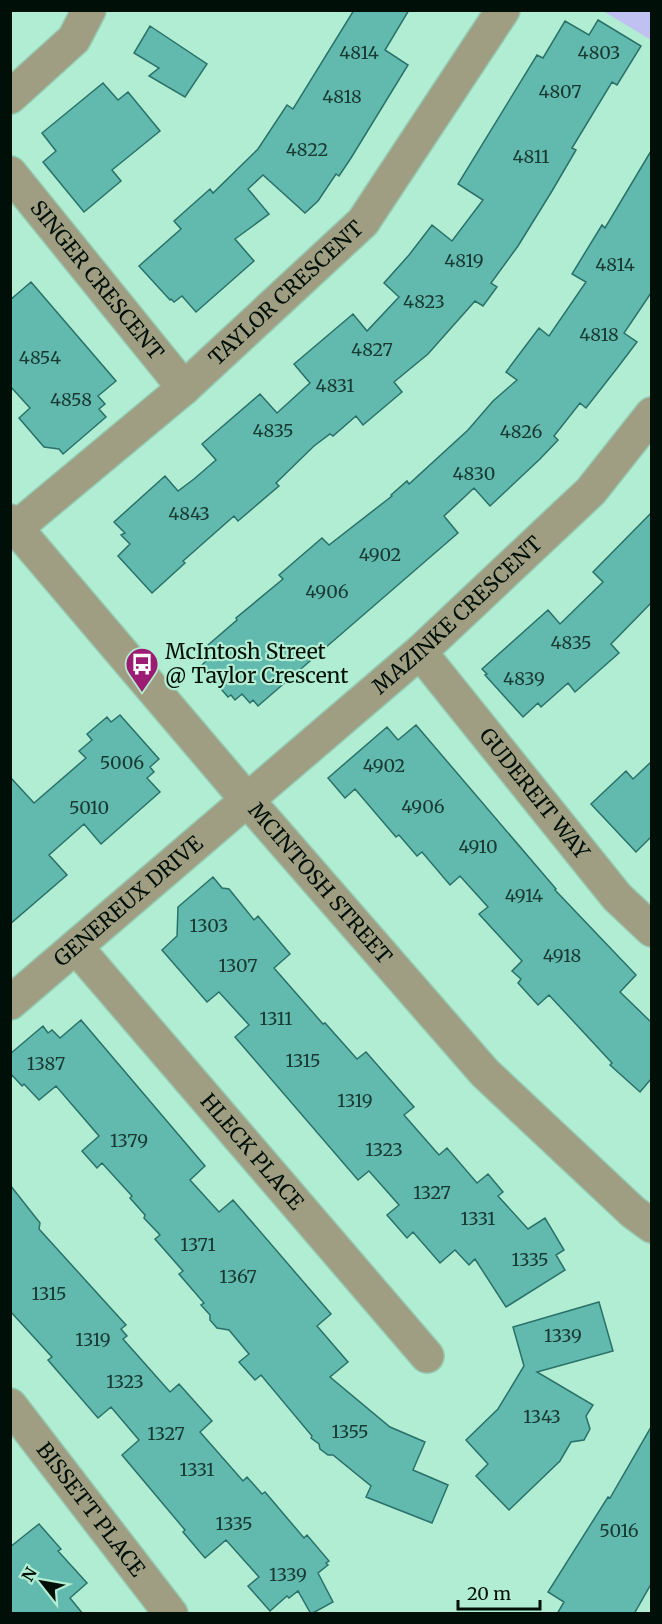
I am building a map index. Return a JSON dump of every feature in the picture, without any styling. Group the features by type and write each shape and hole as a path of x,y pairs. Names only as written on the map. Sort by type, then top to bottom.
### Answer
{"street":[{"path":"10,97 74,39 89,10"},
{"name":"TAYLOR CRESCENT","path":"13,524 184,388 363,222 503,10"},
{"name":"SINGER CRESCENT","path":"10,172 184,388"},
{"name":"MAZINKE CRESCENT","path":"248,801 420,652 591,491 651,414"},
{"name":"MCINTOSH STREET","path":"13,524 248,801 485,1074 633,1212 651,1226"},
{"name":"GUDEREIT WAY","path":"420,652 617,897 651,930"},
{"name":"GENEREUX DRIVE","path":"10,1003 248,801"},
{"name":"HLECK PLACE","path":"76,947 427,1356"},
{"name":"BISSETT PLACE","path":"10,1405 171,1614"}],"shaded area":[{"path":"603,11 651,11 651,40"}],"building":[{"path":"354,10 409,10 385,50 408,65 351,158 339,176 336,174 318,201 305,213 263,175 248,189 269,214 235,239 254,261 196,312 182,296 174,302 170,300 139,266 181,229 174,221 210,189 213,193 258,149 287,105 293,109"},
{"path":"598,20 641,46 617,85 612,82 572,148 576,150 552,191 518,246 491,283 497,287 483,306 475,301 428,354 394,382 402,392 363,425 356,416 333,436 330,434 314,446 276,483 279,486 238,521 234,516 183,561 185,563 152,593 118,556 130,544 121,535 125,533 114,522 165,476 178,491 216,460 202,444 260,394 277,413 310,383 294,364 353,314 367,331 399,297 384,283 432,225 452,241 483,200 458,184 537,55 543,58 565,21 589,35"},
{"path":"150,26 207,64 185,97 149,76 159,68 134,53"},
{"path":"103,83 118,100 128,92 160,131 112,170 121,181 84,212 43,162 56,151 42,133"},
{"path":"651,151 651,293 624,333 637,342 618,367 586,408 580,403 554,436 558,440 540,459 490,506 474,488 444,516 458,533 258,706 253,700 250,703 242,694 235,700 231,695 228,697 201,666 215,652 208,645 283,579 279,575 322,538 329,545 392,496 407,481 409,484 468,430 493,401 517,380 506,372 539,328 549,336 586,282 572,274 602,225 605,228"},
{"path":"31,282 116,381 98,396 105,404 99,409 106,417 63,454 59,449 44,447 19,418 30,408 10,386 10,300"},
{"path":"651,513 651,603 611,644 619,653 575,692 568,683 541,707 538,703 523,717 482,669 548,610 560,624 603,582 593,572"},
{"path":"120,715 159,759 150,767 154,772 147,778 160,792 101,844 84,824 49,855 67,875 10,924 10,777 34,803 86,758 79,751 92,740 87,734 107,717 111,722"},
{"path":"416,725 555,890 636,975 620,992 651,1022 651,1079 640,1092 610,1065 612,1063 549,995 538,1005 518,983 521,979 512,971 522,961 479,914 488,907 460,876 450,885 422,852 417,856 399,835 396,837 355,789 345,798 328,778 387,727 398,740"},
{"path":"651,762 651,837 636,852 591,804 626,771 633,779"},
{"path":"213,877 222,888 229,889 254,920 258,916 290,954 274,968 357,1059 366,1052 414,1107 404,1115 439,1155 447,1148 477,1183 488,1174 503,1192 498,1196 528,1229 545,1218 564,1250 556,1255 565,1270 506,1307 475,1259 469,1265 455,1250 440,1263 413,1232 407,1238 387,1215 399,1205 369,1171 358,1180 235,1037 249,1025 219,992 207,1002 162,950 177,936 178,907"},
{"path":"81,1020 205,1166 190,1180 219,1212 233,1200 331,1314 317,1326 348,1362 330,1377 390,1427 425,1442 413,1470 448,1485 432,1523 366,1497 371,1486 333,1455 328,1455 320,1449 319,1444 311,1438 312,1436 261,1375 255,1380 239,1362 249,1354 229,1330 217,1328 210,1320 210,1315 201,1305 204,1303 179,1274 183,1271 155,1239 160,1235 144,1218 145,1215 130,1198 132,1196 102,1163 97,1168 82,1151 99,1136 56,1086 39,1100 10,1073 10,1054 43,1026 48,1033 52,1030 60,1038"},
{"path":"10,1185 40,1223 39,1229 126,1325 121,1329 127,1336 123,1339 170,1392 179,1384 212,1421 200,1432 243,1481 247,1477 262,1494 265,1492 304,1538 307,1535 329,1561 326,1563 328,1565 318,1573 333,1602 311,1614 298,1591 289,1598 287,1596 270,1611 248,1586 259,1577 226,1540 205,1558 183,1532 185,1530 122,1455 139,1440 111,1407 98,1418 48,1360 52,1357 10,1311"},
{"path":"599,1302 613,1351 537,1372 593,1405 586,1416 590,1429 584,1440 571,1442 560,1461 509,1510 476,1476 488,1464 466,1440 498,1409 524,1366 513,1327"},
{"path":"651,1427 651,1584 634,1614 557,1614 564,1602 548,1592 608,1497 610,1498"},
{"path":"39,1524 61,1549 58,1551 87,1583 70,1598 83,1614 10,1614 10,1547"}],"place":[{"name":"McIntosh Street @ Taylor Crescent","path":"142,693"}]}
